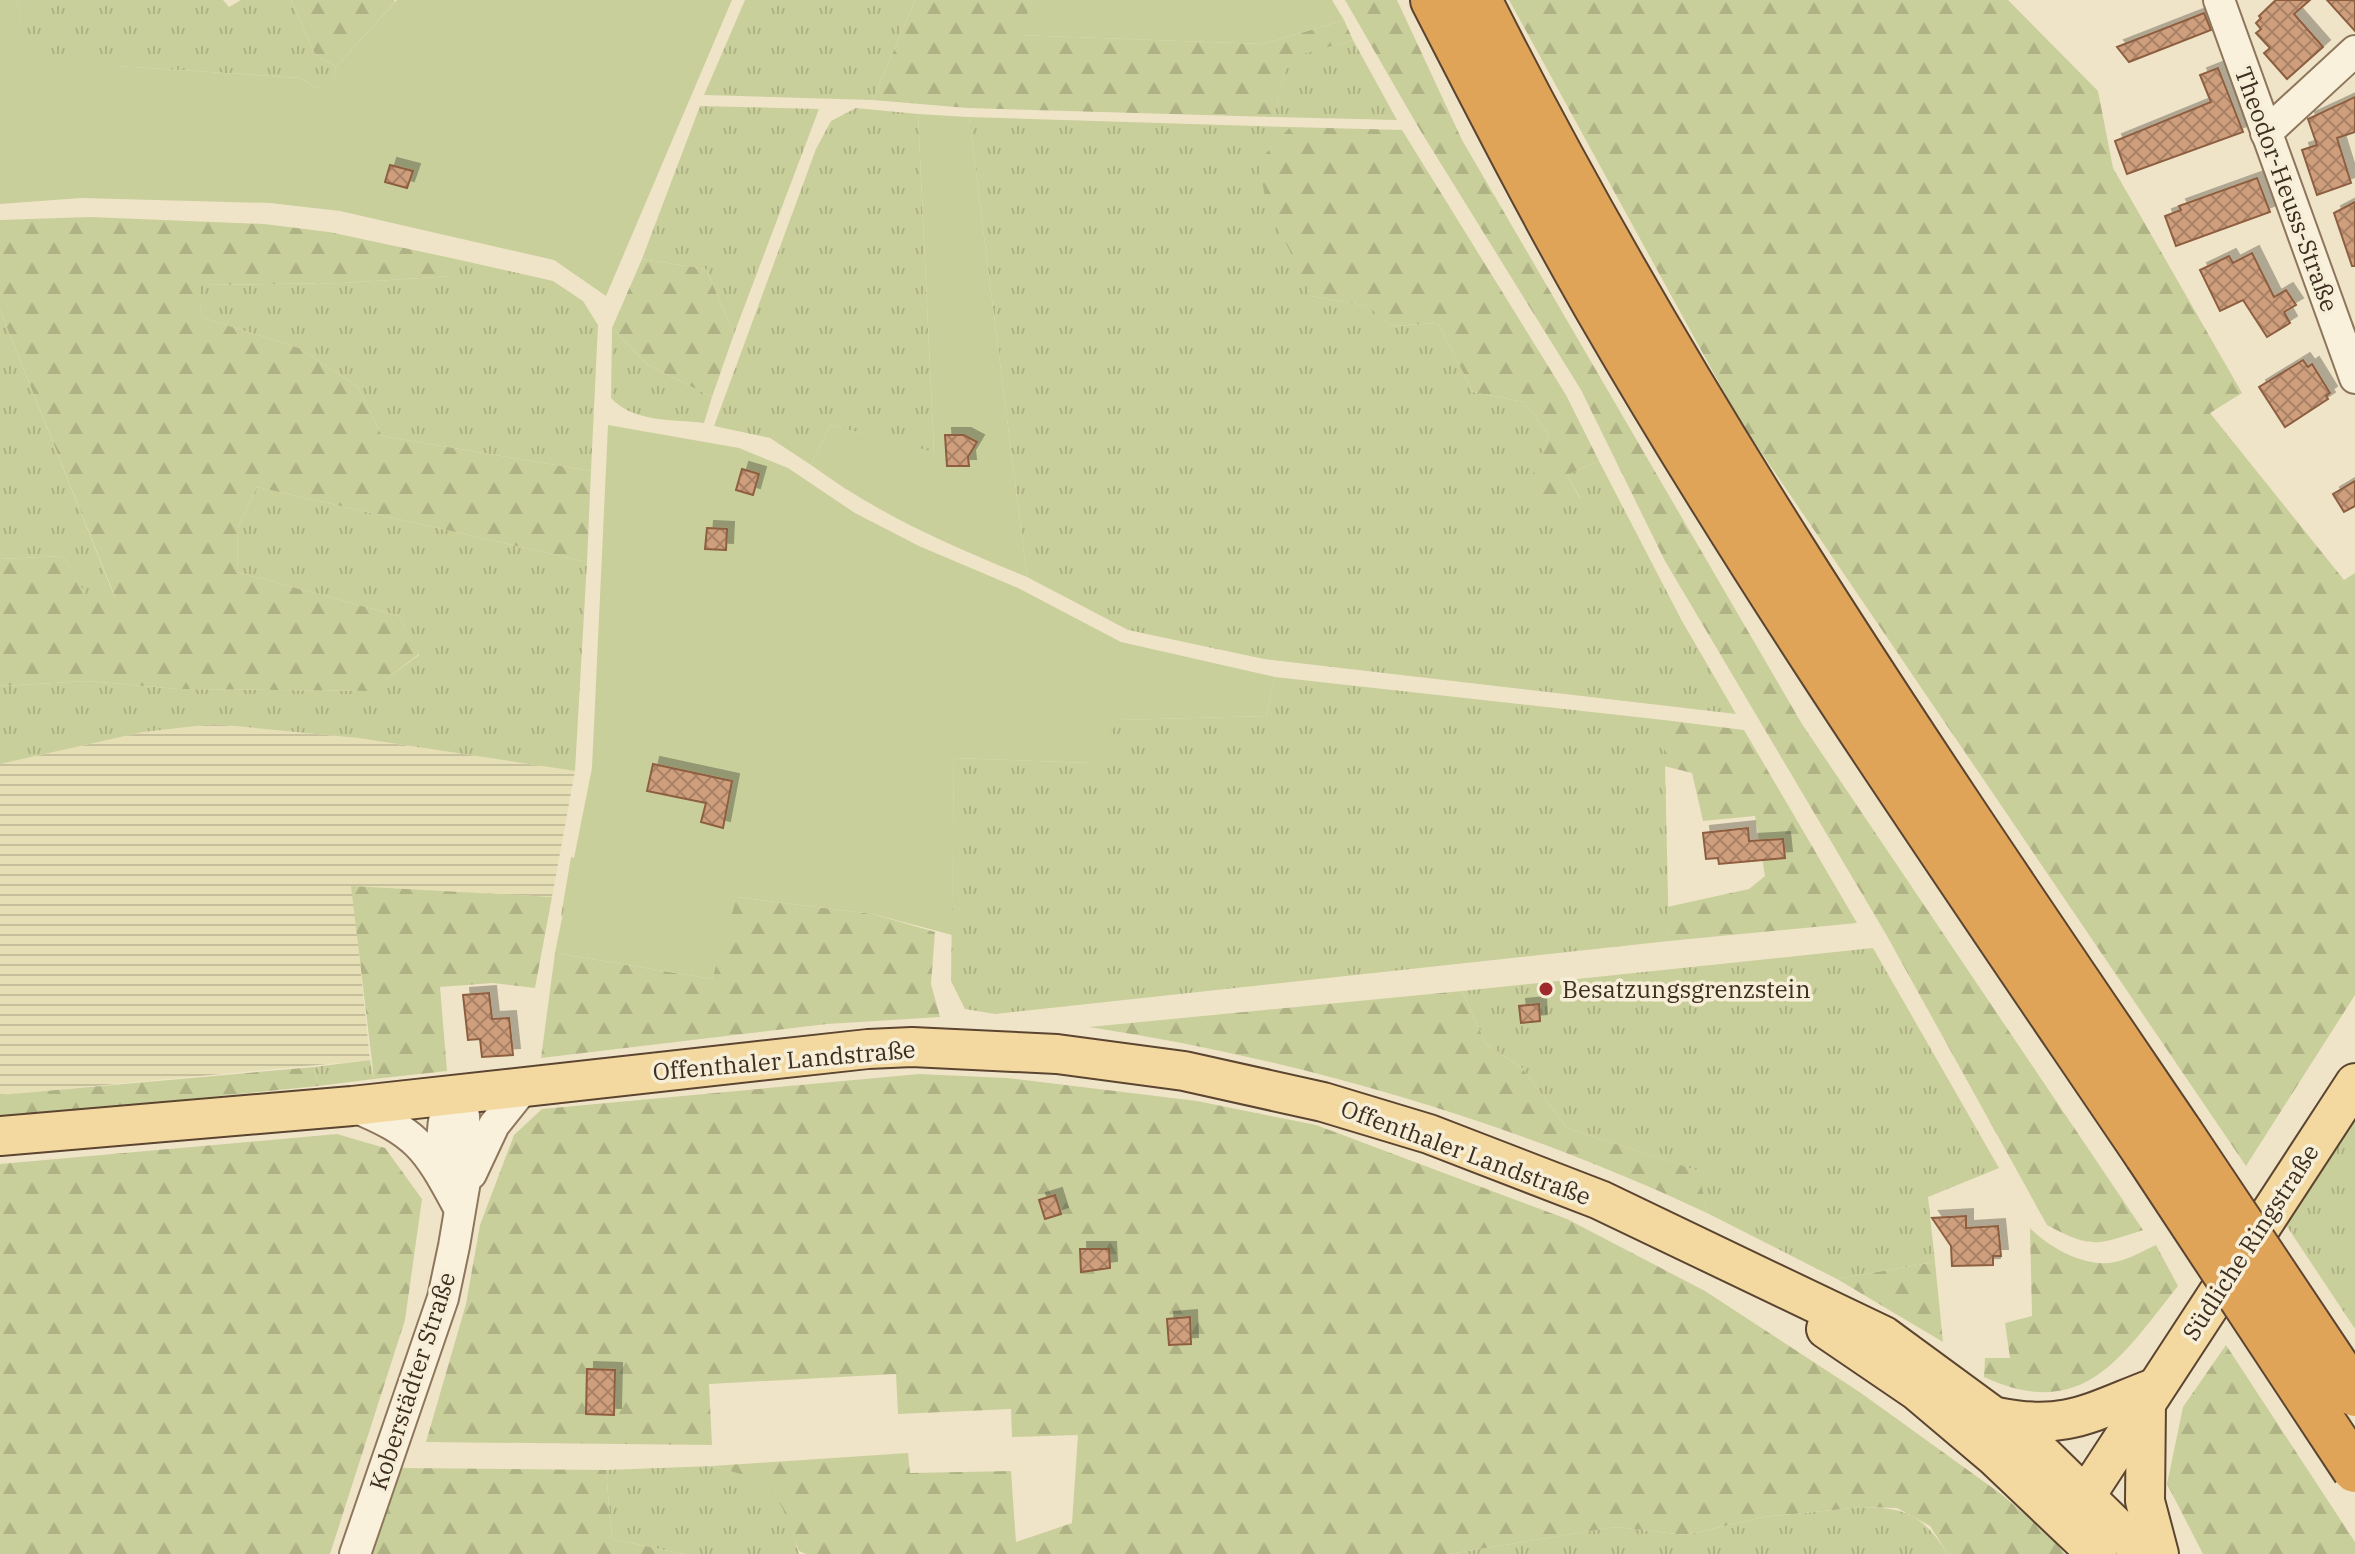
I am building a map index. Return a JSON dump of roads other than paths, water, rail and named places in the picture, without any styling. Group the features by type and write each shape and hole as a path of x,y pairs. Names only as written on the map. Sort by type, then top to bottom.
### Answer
{"highway":[{"path":"1433,0 1596,306 1858,729 2164,1144 2355,1394"},
{"path":"1479,0 1589,209 1720,433 1880,684 2164,1144 2355,1470"}],"main road":[{"name":"Offenthaler Landstraße","path":"0,1136 352,1106 526,1085 912,1047 1057,1054 1184,1071 1323,1102 1498,1158 1669,1232 1769,1284 1884,1336 1997,1417 2077,1510 2097,1554"},
{"name":"Südliche Ringstraße","path":"2077,1510 2355,1083"},
{"name":"Offenthaler Landstraße","path":"1769,1284 1828,1331 1917,1391 2077,1510 2144,1554"},
{"path":"1997,1417 2036,1424 2056,1423 2150,1395 2145,1501 2159,1554"}],"street":[{"name":"Theodor-Heuss-Straße","path":"2219,0 2355,378"},
{"path":"2266,133 2355,51"},
{"path":"458,1206 494,1125 526,1085"},
{"path":"451,1094 443,1118 440,1143 458,1206"},
{"path":"352,1106 391,1122 426,1149 458,1206"},
{"name":"Koberstädter Straße","path":"355,1554 443,1298 458,1206"}],"place":[{"name":"Besatzungsgrenzstein","path":"1546,989"}]}
